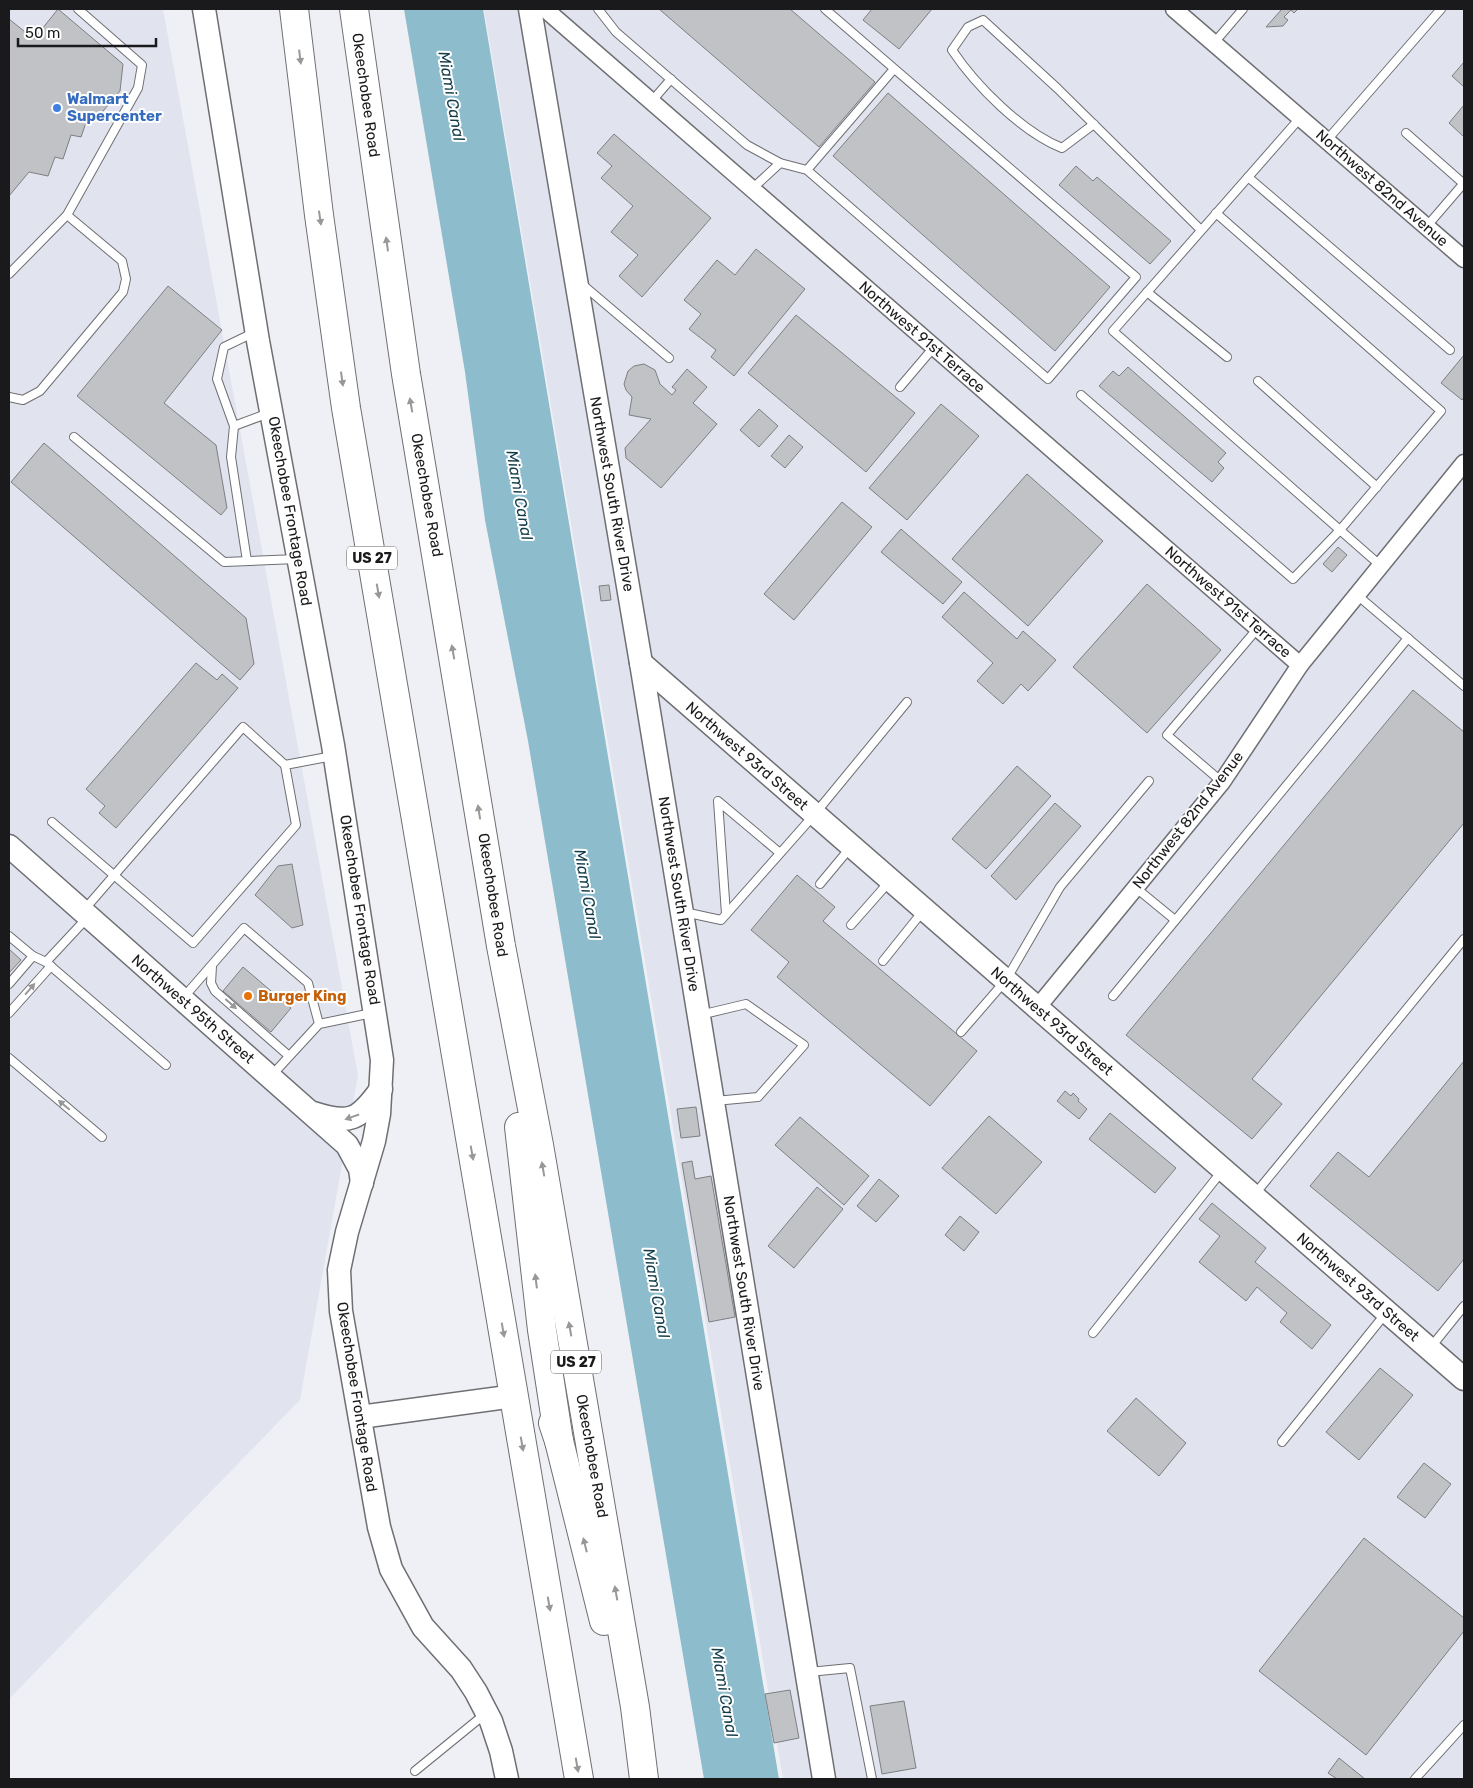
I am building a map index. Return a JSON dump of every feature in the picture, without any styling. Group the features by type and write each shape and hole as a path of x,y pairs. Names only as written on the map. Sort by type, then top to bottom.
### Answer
{"highway":[{"name":"US 27","path":"294,9 319,215 346,408 579,1779"},
{"name":"Okeechobee Road","path":"354,9 406,374 501,946 542,1164 635,1707 643,1779"},
{"path":"501,946 527,1212 559,1441 643,1779"},
{"path":"542,1330 540,1352 536,1367 523,1388 514,1396 531,1402 549,1417 559,1441"}],"street":[{"name":"Okeechobee Frontage Road","path":"204,9 256,332 335,756 382,1060 381,1089 374,1141 339,1270 341,1311 379,1527 391,1570 423,1626 461,1669 487,1713 502,1751 507,1779"},
{"name":"Northwest South River Drive","path":"530,9 641,664 824,1779"},
{"name":"Northwest 91st Terrace","path":"545,9 1300,665"},
{"name":"Northwest 82nd Avenue","path":"1174,9 1464,259"},
{"name":"Northwest 82nd Avenue","path":"1037,1008 1222,782 1300,665 1464,463"},
{"name":"Northwest 93rd Street","path":"641,664 1387,1312 1462,1373"},
{"name":"Northwest 95th Street","path":"9,846 347,1145 360,1169 362,1183"},
{"path":"312,1113 332,1119 354,1118 370,1105 381,1089"},
{"path":"360,1417 514,1396"}],"lane":[{"path":"9,274 67,215 138,88 142,65 78,9"},
{"path":"598,9 616,32 747,145 780,162 807,170 1048,379 1136,277 825,9"},
{"path":"1214,43 1243,9"},
{"path":"1327,140 1441,9"},
{"path":"1094,124 1062,148 1047,142 1017,120 965,69 952,50 968,27 983,20 1094,124 1202,230"},
{"path":"807,170 894,69"},
{"path":"651,102 672,79"},
{"path":"1300,118 1113,331 1381,566"},
{"path":"1406,133 1464,184 1426,226"},
{"path":"752,189 780,162"},
{"path":"1248,177 1450,350"},
{"path":"1081,396 1293,579 1340,530 1442,411 1216,213"},
{"path":"9,397 23,400 40,391 123,292 126,279 122,261 67,215"},
{"path":"576,279 669,358"},
{"path":"1147,292 1227,357"},
{"path":"246,561 231,457 234,426 217,379 224,347 256,332"},
{"path":"900,387 934,347"},
{"path":"1258,381 1377,487"},
{"path":"234,426 272,413"},
{"path":"74,437 224,562 299,559"},
{"path":"1357,595 1464,686"},
{"path":"1222,782 1167,735 1258,628"},
{"path":"1113,996 1408,638"},
{"path":"682,912 721,920 814,814 907,702"},
{"path":"9,1013 114,875 243,727 285,765 296,825 193,943 114,875 52,822"},
{"path":"285,765 335,756"},
{"path":"961,1032 1006,980 1060,887 1149,781"},
{"path":"726,914 718,801 780,853"},
{"path":"820,884 852,846"},
{"path":"851,925 890,880"},
{"path":"1136,888 1175,920"},
{"path":"883,960 925,910"},
{"path":"182,999 244,928 308,982 319,1024"},
{"path":"9,936 32,956 48,964 166,1065"},
{"path":"1253,1196 1464,939"},
{"path":"9,984 32,956"},
{"path":"212,964 211,983 215,991 289,1056"},
{"path":"698,1015 746,1004 804,1045 758,1097 713,1101"},
{"path":"270,1076 319,1024 376,1012"},
{"path":"9,1058 102,1137"},
{"path":"1093,1332 1223,1170"},
{"path":"1429,1348 1464,1306"},
{"path":"1282,1442 1387,1312"},
{"path":"807,1672 850,1668 872,1779"},
{"path":"414,1771 487,1713"},
{"path":"1416,1779 1464,1725"}],"shaded area":[{"path":"9,9 163,9 358,1075 300,1400 9,1699"},
{"path":"484,9 1464,9 1464,1779 783,1779"}],"water":[{"name":"Miami Canal","path":"404,9 483,9 779,1779 704,1779 528,741 485,520 465,372"}],"building":[{"name":"Walmart Supercenter","path":"58,9 123,64 120,91 98,117 89,114 81,137 71,135 63,159 55,157 48,176 29,172 9,196 9,19 34,39"},
{"path":"659,9 790,9 875,82 819,147"},
{"path":"872,9 932,9 899,49 863,20"},
{"path":"1282,9 1298,9 1294,13 1291,10 1284,17 1288,20 1283,26 1266,27"},
{"path":"1464,62 1464,87 1452,76"},
{"path":"888,93 1110,287 1055,351 833,156"},
{"path":"1464,105 1464,137 1449,123"},
{"path":"614,134 711,218 642,297 619,276 638,255 611,232 633,206 601,178 612,166 597,153"},
{"path":"1076,166 1093,181 1097,177 1171,241 1150,264 1059,185"},
{"path":"756,249 805,289 734,376 711,357 716,350 689,329 701,314 684,300 717,260 735,275"},
{"path":"168,286 222,330 164,403 216,445 227,508 221,515 77,396"},
{"path":"796,315 915,413 866,472 748,373"},
{"path":"1464,355 1464,397 1462,400 1441,383"},
{"path":"644,364 655,370 660,384 672,395 676,390 672,387 687,369 707,387 693,403 717,424 661,488 626,458 625,448 651,419 629,415 632,397 624,384 628,371 634,366"},
{"path":"1128,367 1226,453 1218,462 1224,468 1212,482 1099,386 1113,371 1119,376"},
{"path":"941,404 979,436 907,520 869,488"},
{"path":"759,409 778,426 759,447 740,430"},
{"path":"789,435 803,447 785,468 771,456"},
{"path":"44,443 246,618 254,664 240,680 11,482"},
{"path":"1027,474 1103,541 1028,626 952,559"},
{"path":"842,502 872,527 794,620 764,594"},
{"path":"901,529 962,582 943,604 881,552"},
{"path":"1338,547 1347,555 1332,572 1323,564"},
{"path":"1147,584 1221,650 1147,733 1073,667"},
{"path":"609,585 611,600 601,601 599,586"},
{"path":"964,592 1017,639 1023,631 1056,660 1028,691 1021,684 1003,704 977,681 993,663 942,617"},
{"path":"196,663 217,680 222,674 238,688 116,828 99,813 105,806 86,789"},
{"path":"1413,690 1464,732 1464,823 1252,1079 1282,1104 1252,1139 1126,1035"},
{"path":"1017,766 1051,796 986,869 952,839"},
{"path":"1055,803 1081,826 1016,900 991,876"},
{"path":"292,864 303,925 292,928 255,895 278,866"},
{"path":"797,875 835,907 823,921 977,1051 930,1106 777,977 789,962 751,930"},
{"path":"9,949 21,960 9,973"},
{"path":"243,967 291,1008 271,1032 223,991"},
{"path":"1464,1061 1464,1259 1438,1291 1310,1186 1338,1152 1369,1177"},
{"path":"1065,1091 1071,1096 1073,1093 1079,1099 1078,1101 1087,1109 1079,1119 1057,1101"},
{"path":"696,1107 700,1136 681,1138 677,1109"},
{"path":"1110,1113 1176,1168 1155,1193 1089,1139"},
{"path":"989,1116 1042,1162 996,1214 942,1168"},
{"path":"800,1117 869,1176 844,1205 775,1145"},
{"path":"692,1161 695,1179 711,1176 735,1317 709,1322 682,1163"},
{"path":"879,1179 899,1196 876,1222 857,1206"},
{"path":"817,1187 843,1209 794,1268 768,1246"},
{"path":"1212,1203 1266,1248 1255,1262 1331,1325 1312,1349 1280,1322 1287,1313 1257,1287 1246,1301 1199,1262 1220,1236 1199,1219"},
{"path":"960,1216 979,1232 964,1251 945,1235"},
{"path":"1380,1368 1413,1395 1359,1460 1326,1432"},
{"path":"1136,1398 1186,1443 1159,1476 1107,1431"},
{"path":"1424,1463 1451,1484 1425,1518 1397,1497"},
{"path":"1364,1538 1464,1618 1464,1631 1366,1755 1259,1671"},
{"path":"790,1690 799,1738 774,1743 765,1694"},
{"path":"904,1701 916,1768 882,1774 870,1706"},
{"path":"1339,1758 1365,1779 1337,1779 1328,1773"}],"place":[{"name":"Walmart Supercenter","path":"57,108"},
{"name":"Burger King","path":"248,996"}]}
